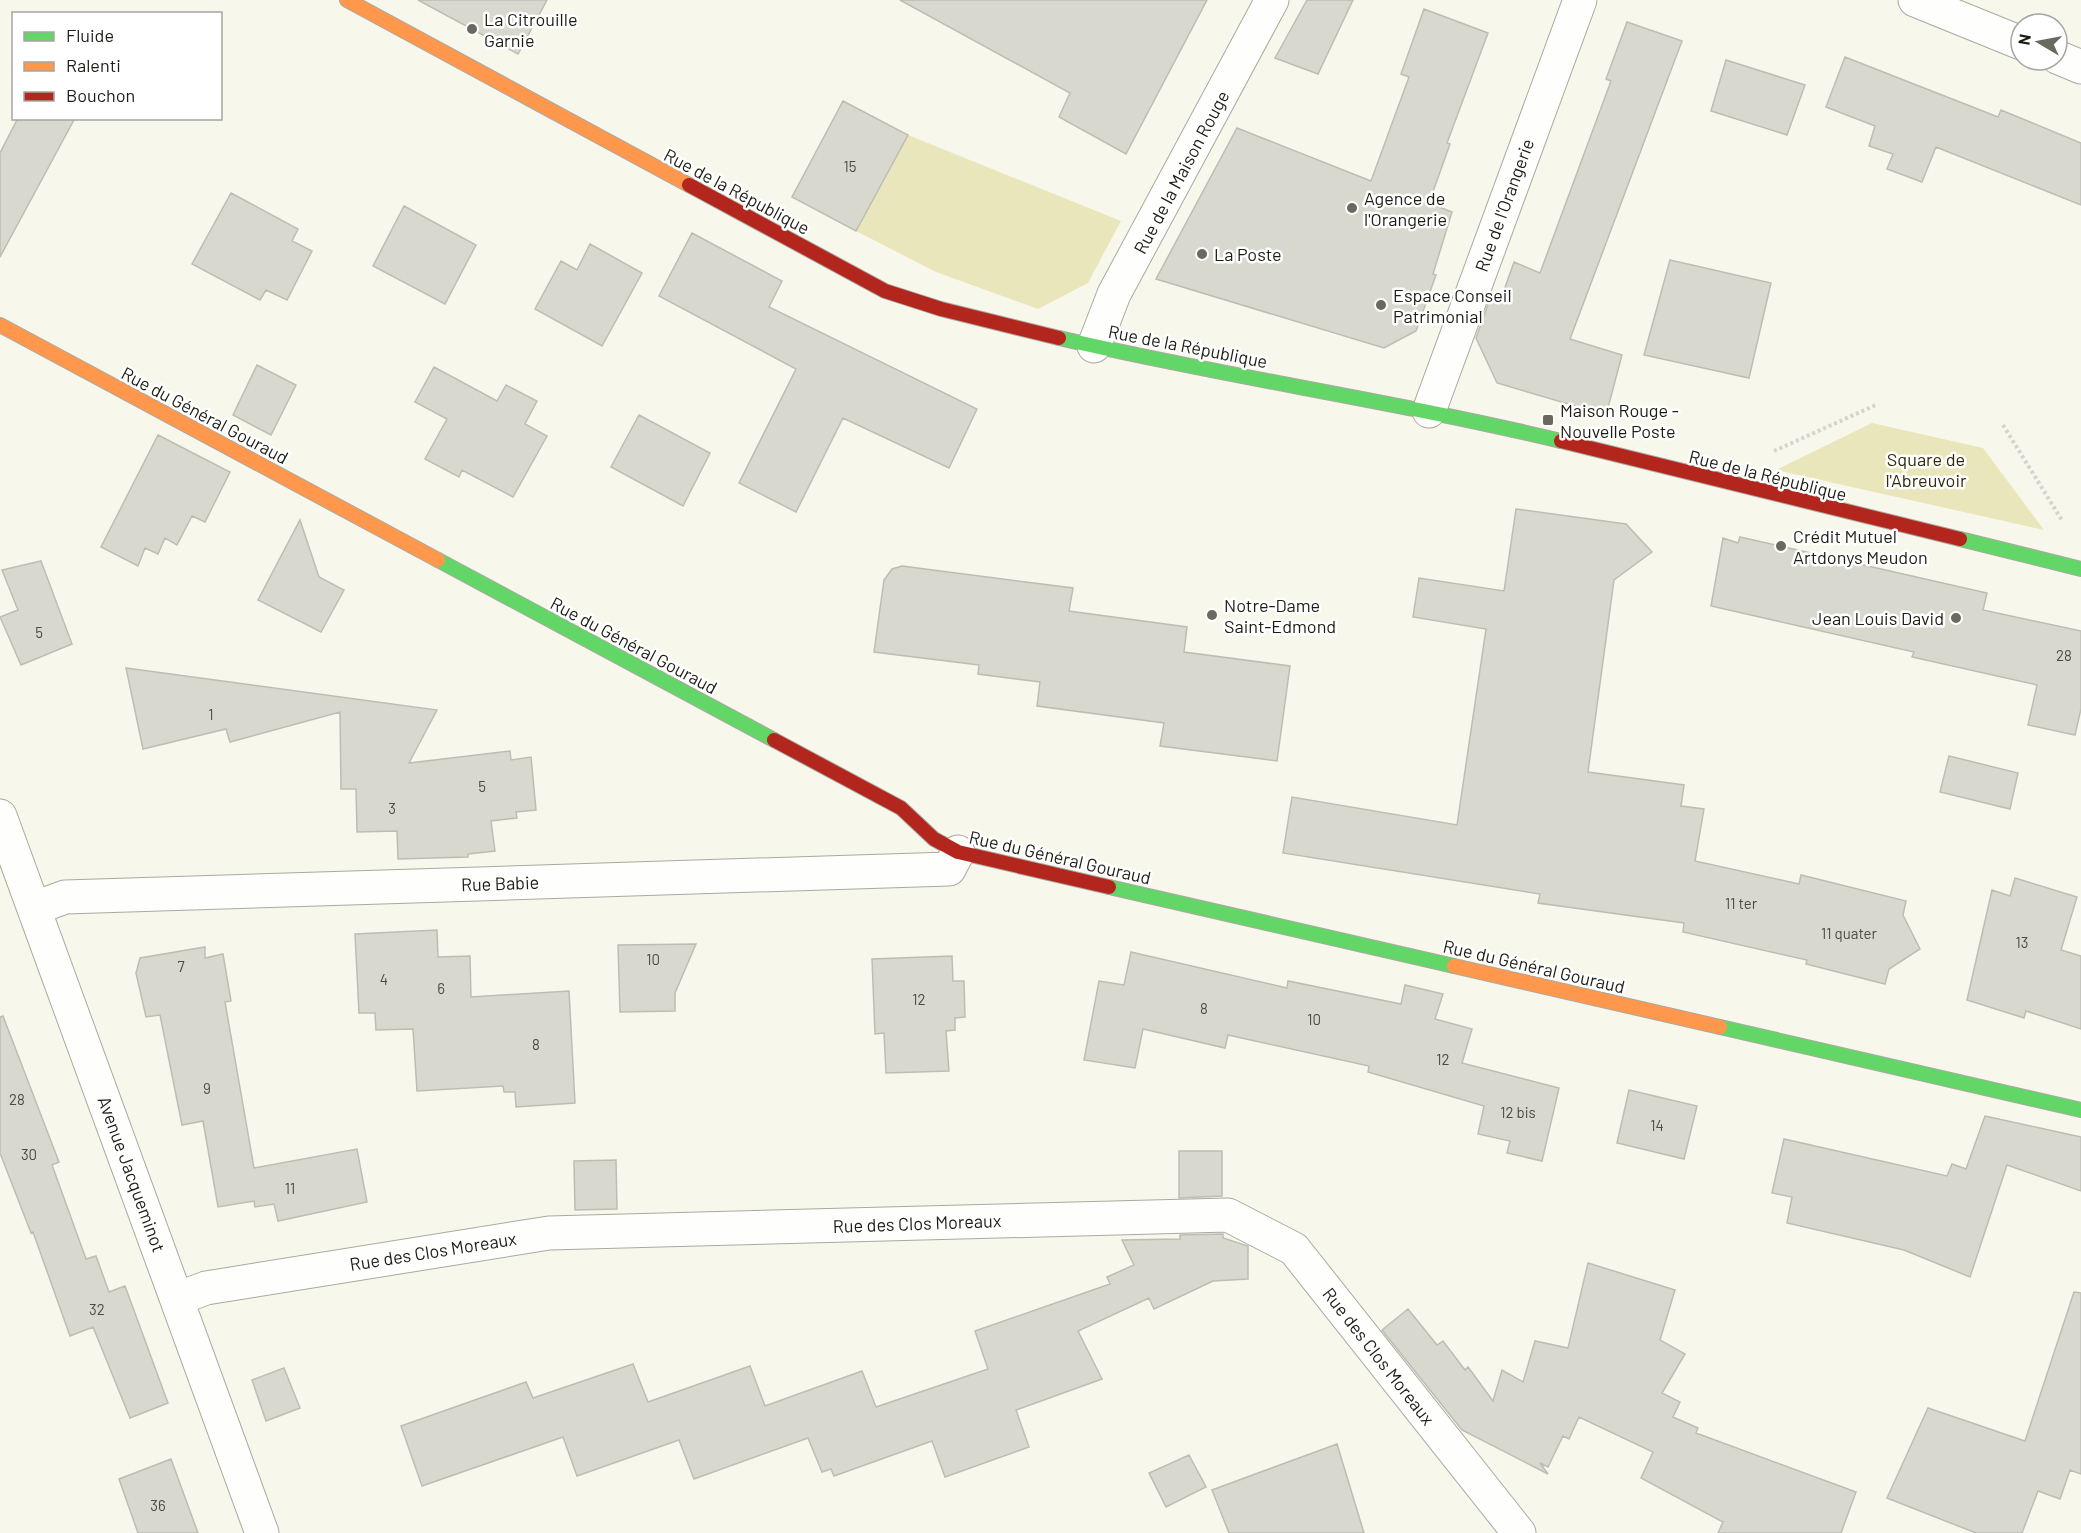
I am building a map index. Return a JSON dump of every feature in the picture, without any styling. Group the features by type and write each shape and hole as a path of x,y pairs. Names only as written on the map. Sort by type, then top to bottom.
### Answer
{"street":[{"name":"Rue de la République","path":"346,0 885,291 915,302 1094,346 1508,428 2081,569"},
{"name":"Rue de la Maison Rouge","path":"1094,346 1114,294 1272,0"},
{"name":"Rue de l'Orangerie","path":"1429,411 1580,0"},
{"path":"1916,0 2009,38"},
{"name":"Rue du Général Gouraud","path":"0,325 901,808 934,839 958,852 2081,1110"},
{"name":"Avenue Jacqueminot","path":"0,816 262,1533"},
{"name":"Rue Babie","path":"34,908 64,897 948,869 958,852"},
{"name":"Rue des Clos Moreaux","path":"177,1299 206,1288 549,1233 1228,1215 1294,1249 1519,1533"}],"path":[{"path":"1773,451 1878,404"},
{"path":"2003,425 2069,531"}],"green space":[{"path":"908,135 1121,221 1088,283 1038,309 936,272 856,231"},
{"name":"Square de l'Abreuvoir","path":"1872,423 1983,448 2044,530 1776,470"}],"building":[{"path":"418,0 547,0 518,54"},
{"path":"900,0 1207,0 1126,154 1059,117 1070,93"},
{"path":"1307,0 1353,0 1318,74 1275,58"},
{"path":"1424,9 1488,33 1447,143 1450,144 1429,203 1452,212 1433,274 1436,275 1416,331 1384,348 1156,279 1237,128 1371,181 1409,77 1401,74"},
{"path":"1627,22 1682,41 1570,339 1622,355 1606,415 1497,383 1476,338 1492,293 1502,296 1514,262 1540,273 1611,81 1606,79"},
{"path":"1845,57 1998,117 2001,110 2081,143 2081,205 1936,147 1922,182 1887,169 1893,154 1869,146 1875,126 1826,107"},
{"path":"1726,60 1805,85 1787,135 1711,111"},
{"path":"843,101 908,135 856,231 792,197"},
{"path":"17,120 74,120 0,257 0,153"},
{"path":"231,193 298,229 292,241 312,251 287,300 266,290 260,300 192,264"},
{"path":"404,206 476,245 445,304 373,266"},
{"path":"692,233 782,281 769,307 977,409 949,468 843,418 796,512 739,483 796,369 659,296"},
{"path":"590,244 642,273 602,346 535,309 561,261 577,270"},
{"path":"1670,260 1771,283 1749,378 1644,355"},
{"path":"257,365 296,385 271,435 233,415"},
{"path":"434,367 497,401 506,385 537,401 525,424 547,436 513,497 462,470 459,477 425,459 447,419 415,402"},
{"path":"639,415 710,453 683,506 611,467"},
{"path":"158,435 230,472 205,522 192,516 177,545 165,538 158,554 145,548 138,566 101,547"},
{"path":"1516,509 1626,524 1652,552 1614,580 1588,772 1684,785 1681,806 1704,809 1695,861 1799,884 1801,875 1906,901 1903,915 1920,949 1889,969 1885,984 1806,964 1807,960 1683,932 1684,923 1538,903 1540,894 1283,853 1292,797 1457,825 1486,629 1413,617 1419,578 1504,591"},
{"path":"300,520 319,577 344,590 321,632 258,600"},
{"path":"1740,537 1987,593 1983,610 2081,631 2081,709 2075,735 2028,725 2037,685 1912,657 1914,652 1711,606 1723,538 1738,543"},
{"path":"41,561 72,644 21,665 0,617 18,610 2,570"},
{"path":"902,566 1073,588 1069,611 1187,627 1184,652 1290,666 1277,761 1160,746 1164,723 1037,706 1040,682 978,674 979,665 874,652 884,580 892,569"},
{"path":"126,668 437,710 409,763 510,751 511,760 531,757 536,810 516,812 517,818 491,821 495,851 468,854 468,857 398,859 397,831 357,832 356,789 341,789 340,712 230,742 226,729 143,749"},
{"path":"1949,756 2018,773 2010,809 1940,792"},
{"path":"2015,878 2077,897 2061,950 2081,956 2081,1029 2026,1011 2024,1018 1967,1000 1992,890 2010,896"},
{"path":"437,930 438,957 470,956 471,997 569,991 575,1103 516,1107 515,1092 504,1092 503,1086 417,1091 413,1029 376,1030 375,1013 359,1013 355,934"},
{"path":"696,944 675,993 675,1011 620,1012 618,945"},
{"path":"205,947 205,958 223,954 231,1001 225,1002 254,1168 357,1149 367,1202 278,1221 274,1204 255,1207 254,1201 218,1207 203,1121 182,1125 160,1015 146,1017 136,973 140,958"},
{"path":"1131,952 1287,988 1288,981 1401,1004 1405,985 1443,994 1435,1019 1472,1029 1462,1063 1559,1088 1542,1161 1507,1153 1510,1141 1478,1134 1484,1106 1368,1072 1369,1066 1228,1035 1225,1048 1143,1029 1135,1068 1084,1060 1099,981 1124,985"},
{"path":"952,956 953,981 964,981 965,1017 955,1018 955,1030 946,1031 949,1071 886,1073 884,1033 875,1034 872,959"},
{"path":"3,1016 59,1162 52,1165 86,1259 96,1256 109,1292 125,1286 168,1403 130,1418 93,1327 70,1336 33,1232 31,1233 0,1153 0,1017"},
{"path":"1629,1090 1697,1106 1684,1159 1617,1143"},
{"path":"1985,1116 2081,1137 2081,1191 2007,1165 1970,1277 1904,1250 1787,1223 1792,1197 1772,1193 1784,1139 1947,1176 1952,1164 1966,1169"},
{"path":"1179,1151 1222,1151 1222,1196 1179,1198"},
{"path":"616,1160 617,1209 575,1210 574,1161"},
{"path":"1223,1234 1223,1238 1248,1246 1248,1279 1213,1281 1154,1309 1149,1298 1078,1331 1102,1379 1016,1410 1029,1447 945,1477 932,1441 834,1476 831,1469 822,1472 808,1438 694,1479 679,1440 577,1476 563,1437 422,1486 401,1426 526,1382 533,1398 633,1364 648,1402 750,1366 765,1406 862,1371 876,1407 988,1369 975,1331 1110,1284 1107,1277 1134,1265 1122,1240 1180,1239 1180,1235"},
{"path":"1588,1263 1675,1290 1660,1340 1685,1354 1662,1393 1680,1402 1673,1417 1698,1428 1696,1433 1856,1492 1841,1533 1718,1533 1723,1522 1641,1478 1653,1452 1579,1417 1569,1439 1563,1436 1548,1467 1540,1463 1548,1474 1462,1430 1382,1330 1408,1309 1437,1345 1443,1341 1465,1370 1468,1367 1493,1401 1502,1370 1523,1382 1535,1341 1568,1348"},
{"path":"2074,1292 2081,1293 2081,1474 2070,1470 2060,1499 2038,1491 2022,1533 1976,1533 1887,1498 1928,1408 2025,1441"},
{"path":"284,1368 300,1408 266,1421 252,1380"},
{"path":"1337,1444 1364,1533 1229,1533 1212,1490"},
{"path":"1189,1455 1206,1487 1166,1507 1149,1473"},
{"path":"171,1459 198,1533 138,1533 119,1479"}],"traffic: fast":[{"path":"1059,338 1561,441"},
{"path":"1960,539 2081,569"},
{"path":"438,560 774,740"},
{"path":"1109,887 1454,966"},
{"path":"1720,1027 2081,1110"}],"traffic: slow":[{"path":"347,0 689,185"},
{"path":"0,325 438,560"},
{"path":"1454,966 1720,1027"}],"traffic: jam":[{"path":"689,185 885,291 941,309 1059,338"},
{"path":"1561,441 1960,539"},
{"path":"774,740 901,808 934,839 958,852 1109,887"}],"place":[{"name":"La Citrouille Garnie","path":"472,29"},
{"name":"Agence de l'Orangerie","path":"1352,208"},
{"name":"La Poste","path":"1202,254"},
{"name":"Espace Conseil Patrimonial","path":"1381,305"},
{"name":"Maison Rouge - Nouvelle Poste","path":"1548,420"},
{"name":"Crédit Mutuel Artdonys Meudon","path":"1781,546"},
{"name":"Notre-Dame Saint-Edmond","path":"1212,615"},
{"name":"Jean Louis David","path":"1956,618"}]}
